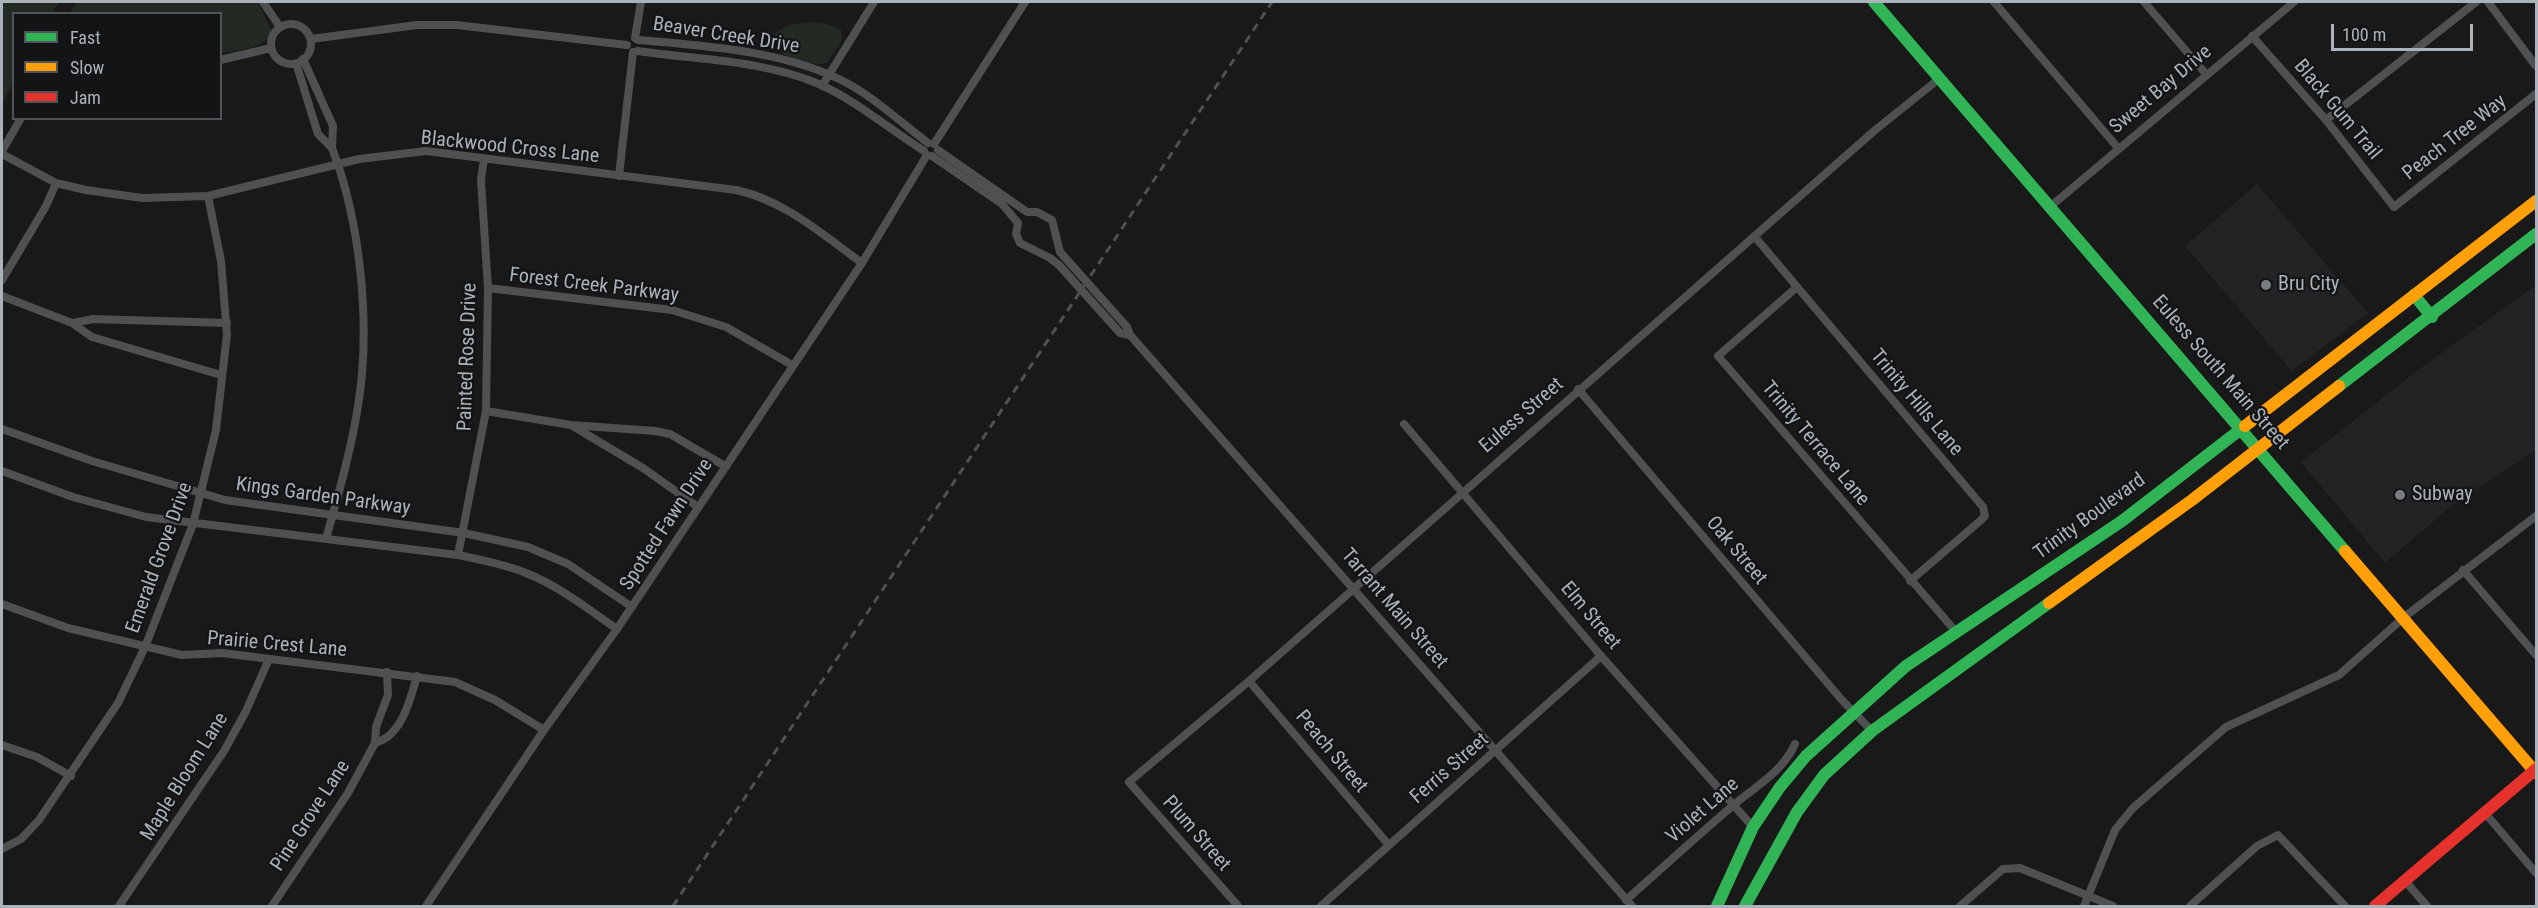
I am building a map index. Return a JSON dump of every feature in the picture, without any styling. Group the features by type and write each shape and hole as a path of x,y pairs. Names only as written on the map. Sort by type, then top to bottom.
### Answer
{"main road":[{"name":"Euless South Main Street","path":"1874,2 2536,771"},
{"name":"Trinity Boulevard","path":"1717,906 1753,827 1780,787 1806,756 1906,666 2122,521 2536,201"},
{"path":"1745,906 1774,850 1817,784 1840,759 1872,731 2259,449 2536,234"},
{"path":"2414,295 2432,317"},
{"path":"2375,906 2536,771"}],"street":[{"path":"264,2 280,27"},
{"path":"619,176 633,49 637,39 641,2"},
{"path":"822,86 874,2"},
{"name":"Spotted Fawn Drive","path":"426,906 544,730 632,607 862,263 1025,2"},
{"path":"1994,2 2118,147"},
{"path":"2144,2 2206,74"},
{"name":"Sweet Bay Drive","path":"2051,206 2118,147 2294,2"},
{"path":"2326,120 2475,2"},
{"path":"2488,2 2536,66"},
{"path":"288,24 301,26 311,39 310,50 299,61 283,62 271,48 273,35 280,27 288,24"},
{"name":"Beaver Creek Drive","path":"311,39 417,25 457,25 752,66 822,86 931,150 1027,212 1038,212 1052,220 1060,252 1088,291"},
{"name":"Black Gum Trail","path":"2252,36 2326,120 2394,207"},
{"name":"Beaver Creek Drive","path":"637,39 776,58 807,65 855,89 1002,204 1018,223 1016,234 1020,243 1050,258 1088,291"},
{"path":"222,60 271,48"},
{"path":"299,61 318,134 332,148"},
{"path":"299,61 333,126 332,148 349,205 361,282 363,336 359,403 349,458 326,539"},
{"name":"Euless Street","path":"1129,782 1249,681 1462,490 1874,131 1940,78"},
{"name":"Peach Tree Way","path":"2394,207 2536,94"},
{"path":"2,153 20,120"},
{"name":"Blackwood Cross Lane","path":"2,153 56,183 142,198 208,196 338,164 426,152 619,176 759,195 776,203 862,263"},
{"name":"Painted Rose Drive","path":"458,555 486,411 488,288 481,180 484,159"},
{"path":"2,280 46,206 56,183"},
{"name":"Emerald Grove Drive","path":"2,849 21,839 39,820 71,776 118,703 145,647 193,524 216,430 221,375 228,334 221,261 208,196"},
{"path":"1018,223 1027,212"},
{"name":"Trinity Hills Lane","path":"1755,237 1983,507 1985,516 1910,581"},
{"name":"Trinity Terrace Lane","path":"1797,287 1718,356 1957,633"},
{"name":"Forest Creek Parkway","path":"488,288 672,310 726,327 792,365"},
{"name":"Tarrant Main Street","path":"1088,291 1120,333 1130,335 1629,903"},
{"path":"2,296 73,323 92,337 221,375"},
{"path":"73,323 93,319 226,323"},
{"name":"Oak Street","path":"1578,389 1853,713 1872,731"},
{"path":"486,411 571,426 670,434 725,466"},
{"name":"Elm Street","path":"1404,424 1601,656 1753,827"},
{"path":"571,426 643,468 698,507"},
{"name":"Kings Garden Parkway","path":"2,429 93,461 202,494 253,505 464,533 549,555 632,607"},
{"name":"Kings Garden Parkway","path":"2,471 114,509 193,524 458,555 525,572 552,585 617,629"},
{"path":"2084,906 2115,830 2133,808 2226,727 2339,675 2403,618 2536,516"},
{"path":"2463,570 2536,655"},
{"name":"Prairie Crest Lane","path":"2,604 68,628 182,655 222,653 455,682 495,699 544,730"},
{"name":"Ferris Street","path":"1320,906 1388,844 1497,751 1601,656"},
{"name":"Maple Bloom Lane","path":"119,906 224,751 246,711 268,659"},
{"name":"Pine Grove Lane","path":"272,906 348,793 375,743 376,727 388,695 387,672"},
{"name":"Pine Grove Lane","path":"375,743 386,740 398,725 417,676"},
{"name":"Peach Street","path":"1249,681 1388,844"},
{"name":"Violet Lane","path":"1629,903 1732,806 1782,765 1795,744"},
{"path":"2,745 37,757 71,776"},
{"name":"Plum Street","path":"1129,782 1238,906"},
{"path":"2485,813 2536,873"},
{"path":"2190,906 2257,846 2278,835 2345,906"},
{"path":"1960,906 2003,869 2020,868 2113,906"},
{"path":"2404,881 2427,906"}],"shaded area":[{"path":"2,2 59,2 53,12 12,12 12,85 2,104"},
{"path":"78,2 258,2 272,31 264,42 258,45 222,53 222,12 70,12"},
{"path":"812,22 827,24 841,30 842,40 828,62 815,64 796,60 780,52 771,42 776,32 789,25"},
{"path":"2257,184 2368,313 2292,371 2185,246"},
{"path":"2536,285 2536,450 2450,507 2385,563 2301,462 2418,370"}],"railway":[{"path":"673,906 1272,2"}],"traffic: fast":[{"path":"1874,2 2345,551"},
{"path":"2339,386 2536,234"},
{"path":"2414,295 2432,317"},
{"path":"1717,906 1753,827 1780,787 1806,756 1906,666 2122,521 2245,426"},
{"path":"1745,906 1797,812 1824,775 1872,731 2049,603"}],"traffic: slow":[{"path":"2245,426 2536,201"},
{"path":"2049,603 2192,500 2339,386"},
{"path":"2345,551 2536,773"}],"traffic: jam":[{"path":"2375,906 2536,769"}],"place":[{"name":"Bru City","path":"2266,285"},
{"name":"Subway","path":"2400,495"}]}
